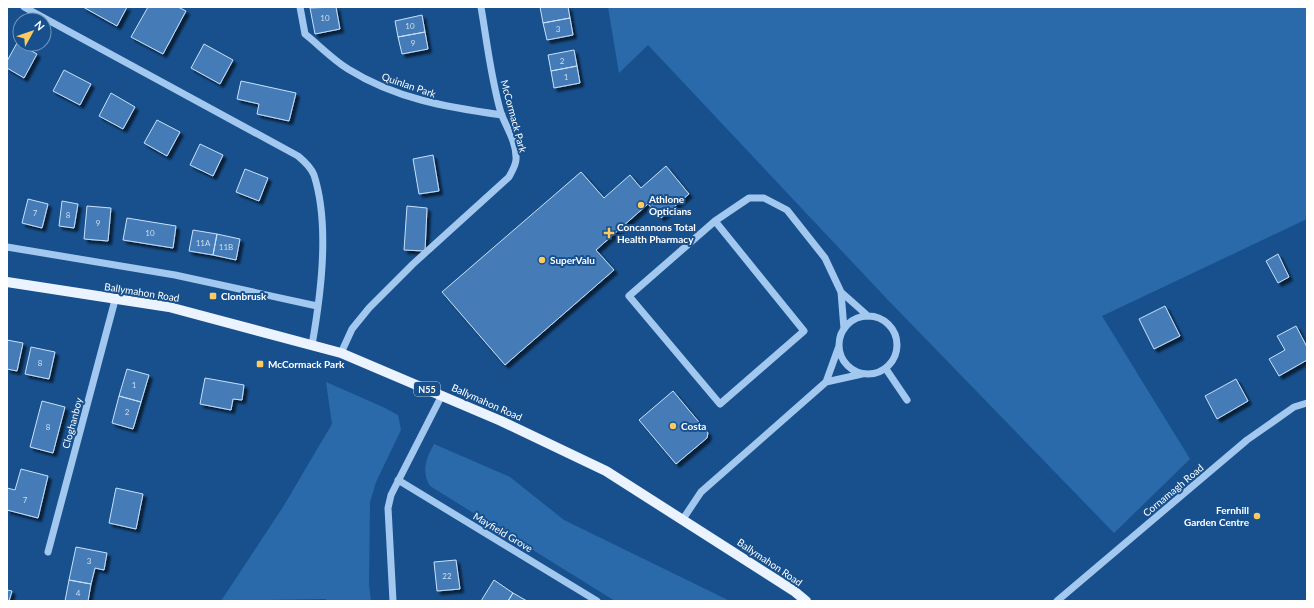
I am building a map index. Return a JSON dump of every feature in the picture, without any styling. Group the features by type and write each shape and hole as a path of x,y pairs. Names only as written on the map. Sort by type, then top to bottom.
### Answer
{"main road":[{"name":"Ballymahon Road","path":"7,282 115,300 169,307 341,353 501,421 606,471 794,591 806,601"}],"street":[{"path":"24,7 298,156 313,173 321,224 321,261 312,345"},
{"name":"Quinlan Park","path":"300,7 305,34 346,68 384,88 442,106 502,115"},
{"name":"McCormack Park","path":"341,353 352,329 369,308 413,264 509,177 517,157 496,93 481,7"},
{"path":"715,221 804,331 720,404 629,296 715,221 749,198 764,198 787,210 825,258 841,292 844,329"},
{"path":"7,247 174,275 317,306"},
{"path":"841,292 868,316"},
{"name":"Cloghanboy","path":"48,552 115,300"},
{"path":"683,519 700,492 826,382 862,374 872,374 886,369 895,357 898,347 897,337 886,321 877,317 868,316 859,317 850,322 840,337 839,346 826,382"},
{"path":"839,346 841,356 846,364 853,370 862,374"},
{"path":"886,369 907,400"},
{"path":"393,601 388,508 393,488 442,396"},
{"name":"Cornamagh Road","path":"1057,601 1247,440 1294,407 1307,403"},
{"name":"Mayfield Grove","path":"398,480 597,601"}],"shaded area":[{"path":"608,7 1307,7 1307,219 1102,316 1190,459 1114,533 887,299 648,45 619,73"},
{"path":"326,382 398,415 401,430 376,482 370,502 369,584 371,601 327,601 326,599 221,601 283,507 332,424"},
{"path":"434,444 510,477 564,520 730,601 615,601 430,486 427,481 425,470 427,460"}],"building":[{"path":"83,7 127,7 117,26"},
{"path":"148,7 178,7 186,11 163,54 131,37"},
{"path":"336,7 340,29 315,34 310,8"},
{"path":"540,7 568,7 570,18 543,23"},
{"path":"422,15 425,32 398,37 395,21"},
{"path":"570,18 573,35 547,40 543,23"},
{"path":"425,32 428,49 402,54 398,37"},
{"path":"204,44 233,60 220,84 191,68"},
{"path":"574,50 577,66 551,71 548,55"},
{"path":"12,52 33,52 37,54 24,78 7,68 7,61"},
{"path":"577,66 580,83 554,88 551,71"},
{"path":"64,70 91,84 80,105 53,91"},
{"path":"241,81 296,93 289,121 257,114 259,104 237,99"},
{"path":"111,93 135,107 123,129 99,116"},
{"path":"157,120 180,132 167,156 144,143"},
{"path":"200,144 223,155 213,176 190,165"},
{"path":"433,155 439,191 419,194 413,159"},
{"name":"SuperValu","path":"666,166 689,194 661,218 648,204 596,250 614,270 505,365 442,292 581,172 604,198 630,175 641,188"},
{"path":"245,169 268,178 259,201 236,192"},
{"path":"28,199 48,204 42,228 22,223"},
{"path":"62,201 78,204 74,228 59,226"},
{"path":"87,206 111,208 108,241 84,239"},
{"path":"407,206 427,208 425,251 404,250"},
{"path":"127,218 176,226 173,248 123,240"},
{"path":"193,230 217,234 213,255 189,251"},
{"path":"217,234 240,239 236,260 213,255"},
{"path":"1278,254 1289,277 1278,283 1266,261"},
{"path":"1165,306 1180,336 1154,349 1139,319"},
{"path":"1296,326 1307,347 1307,360 1279,376 1269,359 1285,350 1277,336"},
{"path":"7,340 23,343 17,371 7,369"},
{"path":"31,347 55,352 49,379 25,374"},
{"path":"127,369 149,375 141,402 119,396"},
{"path":"205,378 244,385 242,400 233,399 231,410 200,404"},
{"path":"1236,379 1248,401 1217,419 1205,396"},
{"name":"Costa","path":"673,391 708,433 707,438 676,464 639,420"},
{"path":"119,396 141,402 133,429 112,423"},
{"path":"42,401 65,407 53,453 30,447"},
{"path":"21,469 48,476 38,518 7,510 7,488 15,490"},
{"path":"116,488 143,494 136,529 109,523"},
{"path":"76,547 107,553 104,570 95,568 91,584 69,580"},
{"path":"456,560 460,589 437,591 434,562"},
{"path":"69,580 91,584 88,601 65,601"},
{"path":"494,580 513,593 508,601 481,601"},
{"path":"7,590 12,591 9,601 7,601"},
{"path":"513,593 527,601 508,601"}],"place":[{"name":"Athlone Opticians","path":"641,205"},
{"name":"Concannons Total Health Pharmacy","path":"609,233"},
{"name":"SuperValu","path":"542,260"},
{"name":"Clonbrusk","path":"213,296"},
{"name":"McCormack Park","path":"260,364"},
{"name":"Costa","path":"673,426"},
{"name":"Fernhill Garden Centre","path":"1257,516"}]}
